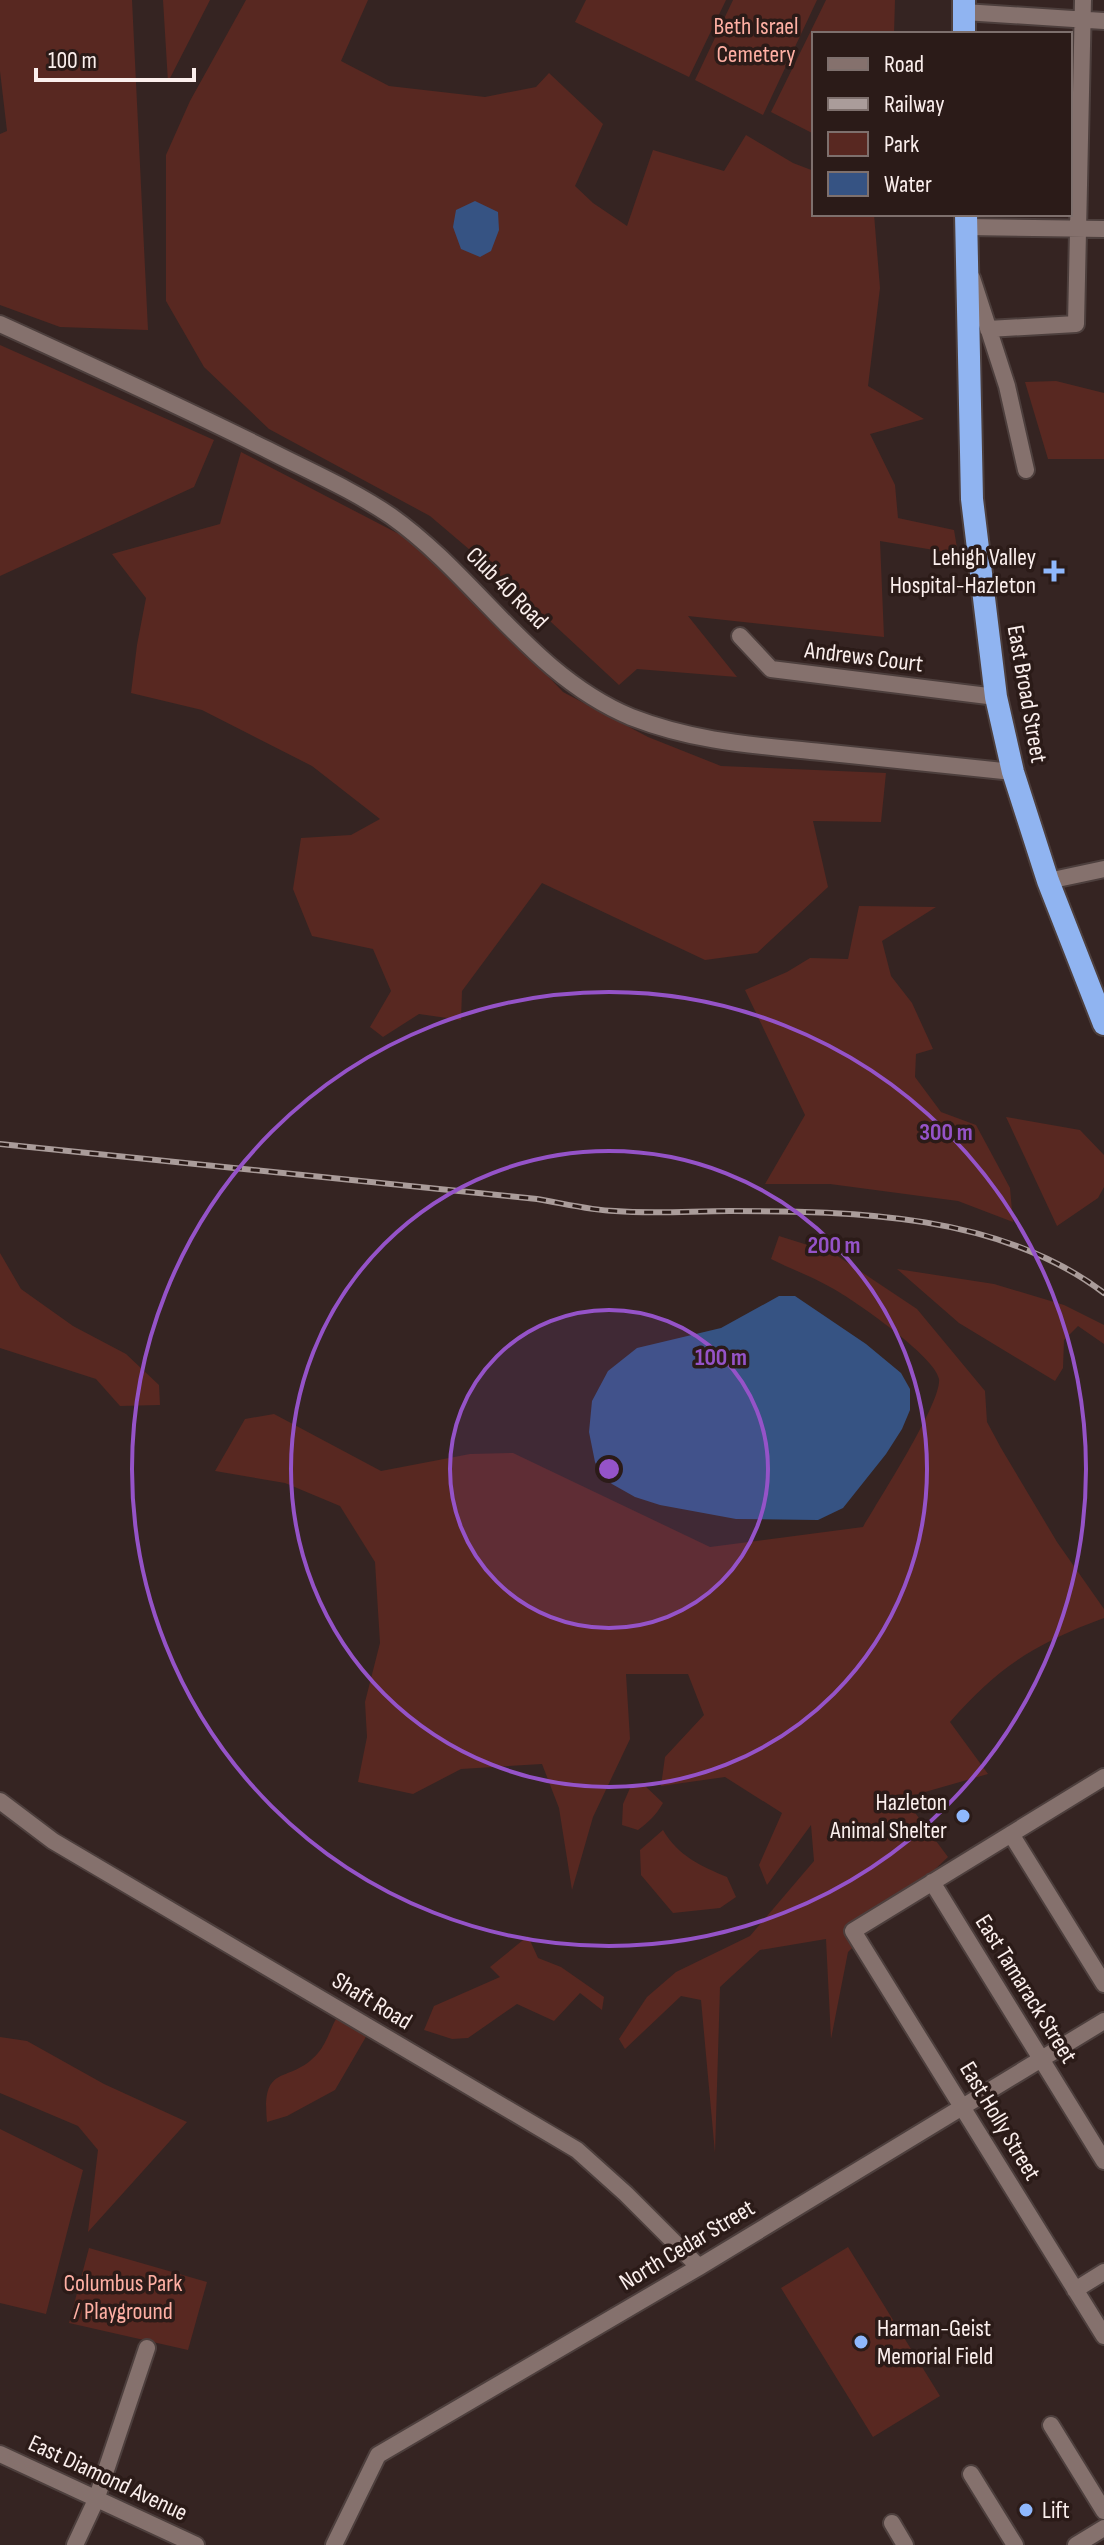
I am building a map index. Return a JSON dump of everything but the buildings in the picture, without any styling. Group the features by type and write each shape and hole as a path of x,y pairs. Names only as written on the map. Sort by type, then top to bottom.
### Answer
{"highway":[{"name":"East Broad Street","path":"966,221 972,499 996,697 1013,772 1048,881 1104,1024"}],"street":[{"path":"988,329 1076,324 1083,0"},
{"path":"964,15 1104,21"},
{"path":"966,221 1104,229"},
{"path":"966,257 1007,386 1026,470"},
{"name":"Club 40 Road","path":"0,324 192,412 336,484 389,515 437,552 551,666 589,694 631,716 704,740 1013,772"},
{"name":"Andrews Court","path":"740,636 771,669 996,697"},
{"path":"1048,881 1104,869"},
{"path":"932,1882 1104,1777"},
{"name":"Shaft Road","path":"0,1801 53,1841 577,2150 699,2267"},
{"path":"1011,1834 1104,1984"},
{"name":"East Holly Street","path":"932,1882 853,1931 1104,2336"},
{"name":"East Tamarack Street","path":"932,1882 1104,2161"},
{"name":"North Cedar Street","path":"334,2545 378,2455 699,2267 1104,2021"},
{"path":"1075,2290 1104,2272"},
{"path":"75,2545 96,2500 147,2348"},
{"path":"1051,2425 1104,2511"},
{"name":"East Diamond Avenue","path":"0,2454 196,2545"},
{"path":"971,2474 1015,2545"},
{"path":"892,2523 905,2545"},
{"path":"1076,2545 1104,2528"}],"green space":[{"path":"0,0 132,0 148,330 60,327 0,305 0,134 7,131 0,71"},
{"path":"163,0 210,0 168,82"},
{"path":"246,0 368,0 341,61 389,86 485,97 536,87 549,73 603,124 575,186 593,203 627,226 653,150 724,171 746,135 793,163 812,170 812,216 874,216 880,288 868,386 924,419 870,434 895,485 898,518 954,530 958,554 880,541 884,637 688,616 737,677 637,669 619,685 510,584 430,516 269,429 204,367 166,301 166,155 190,101"},
{"path":"586,0 726,0 689,77 575,22"},
{"name":"Beth Israel Cemetery","path":"733,0 817,0 763,115 695,80"},
{"path":"826,0 895,0 894,32 812,32 812,133 771,112"},
{"path":"0,345 214,440 194,487 0,576"},
{"path":"1056,381 1104,393 1104,459 1048,459 1025,382"},
{"path":"241,452 426,548 563,692 648,737 721,766 886,773 881,822 813,821 828,887 757,953 705,960 542,883 462,991 461,1020 419,1014 383,1037 370,1027 391,991 373,949 312,936 293,889 301,838 351,835 380,819 312,766 202,710 131,693 146,598 112,554 220,524"},
{"path":"859,906 936,907 882,941 891,976 912,1003 933,1049 916,1054 915,1077 941,1112 976,1125 1010,1188 1013,1222 958,1201 830,1184 765,1184 805,1115 745,990 787,972 810,958 848,959"},
{"path":"1006,1117 1080,1130 1104,1155 1104,1187 1098,1198 1057,1226"},
{"path":"779,1236 833,1253 917,1309 985,1391 987,1422 1057,1542 1104,1609 1104,1618 1058,1637 1020,1659 985,1686 950,1722 988,1774 904,1798 948,1857 848,1952 831,2039 826,1939 760,1950 720,1987 715,2153 701,2000 681,1996 625,2049 619,2039 647,1997 676,1972 750,1936 814,1861 811,1825 767,1885 759,1865 782,1813 725,1777 661,1786 665,1757 704,1715 688,1674 626,1674 630,1739 593,1817 572,1890 559,1808 542,1764 461,1769 413,1794 358,1782 367,1737 365,1702 380,1643 375,1562 340,1506 285,1483 215,1471 245,1419 274,1414 381,1471 470,1454 513,1453 710,1547 863,1527 920,1429 939,1379 924,1357 875,1316 832,1288 771,1259"},
{"path":"0,1253 21,1289 73,1326 126,1354 159,1385 160,1405 120,1406 96,1379 0,1348"},
{"path":"897,1269 994,1284 1064,1305 1104,1325 1104,1344 1078,1326 1064,1340 1063,1368 1055,1381 959,1323"},
{"path":"643,1784 663,1803 638,1830 622,1825 623,1804 630,1788"},
{"path":"663,1830 683,1853 727,1877 736,1897 720,1908 673,1913 641,1875 640,1850"},
{"path":"528,1936 538,1958 561,1967 604,1997 602,2010 580,1993 554,2021 517,2004 468,2038 452,2039 424,2030 434,2006 500,1977 490,1967"},
{"path":"336,2019 367,2035 335,2090 287,2116 267,2122 266,2103 273,2082 308,2063 318,2053"},
{"path":"0,2037 27,2041 104,2084 187,2122 88,2232 98,2150 78,2126 0,2093"},
{"path":"0,2129 83,2170 46,2314 0,2303"},
{"name":"Harman-Geist Memorial Field","path":"848,2247 940,2396 873,2437 781,2288"},
{"name":"Columbus Park / Playground","path":"89,2248 207,2282 188,2350 69,2323"}],"water":[{"path":"475,201 498,212 499,230 491,251 480,257 461,249 453,227 456,210"},
{"path":"779,1296 795,1296 866,1344 901,1373 910,1389 910,1410 902,1429 843,1508 818,1520 736,1519 660,1505 635,1497 612,1484 595,1462 589,1432 592,1401 608,1371 637,1348 721,1328"}],"railway":[{"path":"0,1144 537,1199 605,1210 827,1213 925,1222 973,1232 1019,1247 1063,1267 1104,1293"}],"place":[{"name":"Lehigh Valley Hospital-Hazleton","path":"1054,571"},
{"name":"Hazleton Animal Shelter","path":"963,1816"},
{"name":"Harman-Geist Memorial Field","path":"861,2342"},
{"name":"Lift","path":"1026,2510"}]}
